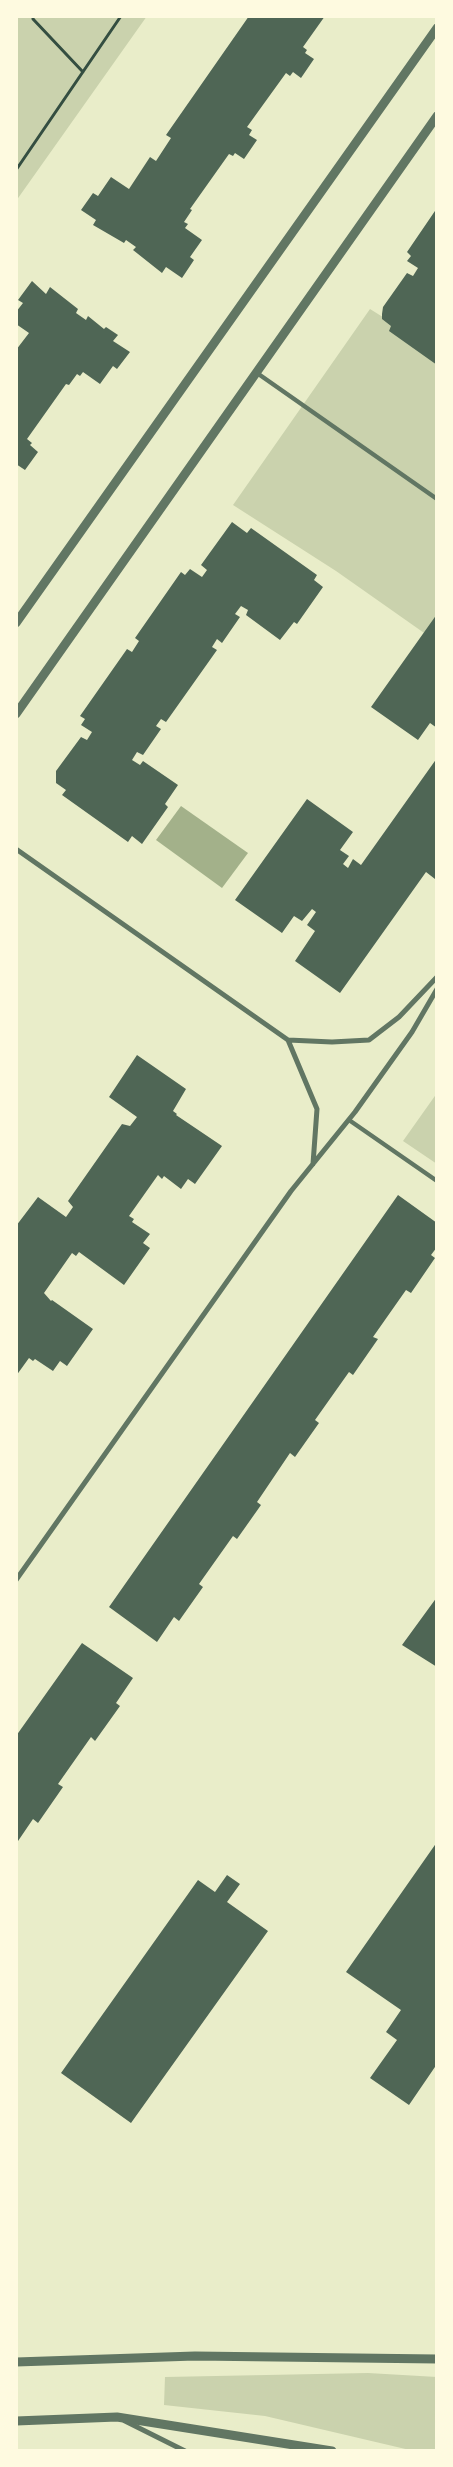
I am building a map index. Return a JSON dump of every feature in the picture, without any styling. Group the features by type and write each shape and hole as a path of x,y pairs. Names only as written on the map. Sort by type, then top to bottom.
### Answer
{"street":[{"path":"16,623 437,28"},
{"path":"16,714 437,116"},
{"path":"257,373 437,499"},
{"path":"16,849 288,1040 332,1042 369,1040 400,1017 437,978"},
{"path":"16,1580 291,1191 348,1120 412,1032 437,989"},
{"path":"288,1040 316,1109 313,1164"},
{"path":"348,1120 437,1181"},
{"path":"16,2362 195,2356 437,2359"},
{"path":"16,2421 118,2417 332,2451"},
{"path":"118,2417 185,2451"}],"path":[{"path":"33,16 33,19 83,72"},
{"path":"16,170 121,16"}],"shaded area":[{"path":"16,16 147,16 16,201"},
{"path":"370,309 437,351 437,622 427,635 336,571 233,505"},
{"path":"181,806 248,853 222,888 156,840"},
{"path":"437,1093 437,1164 403,1141"},
{"path":"368,2373 437,2377 437,2451 414,2451 265,2416 164,2405 165,2377"}],"building":[{"path":"249,16 325,16 303,47 307,50 305,53 314,59 301,78 293,72 290,76 286,73 247,127 252,130 249,135 257,140 244,159 235,153 233,156 229,154 190,209 192,210 184,222 188,224 185,228 202,240 190,257 194,260 182,278 166,267 162,273 133,250 136,247 126,240 124,243 93,225 96,220 81,210 93,193 98,196 111,177 129,189 150,157 156,161 171,138 166,135"},
{"path":"437,208 437,365 389,331 391,326 382,319 382,314 383,307 407,273 413,276 418,268 407,261 411,256 407,252"},
{"path":"32,281 46,294 50,287 78,309 76,313 86,320 88,316 104,329 106,327 118,335 113,341 130,352 117,369 113,366 100,384 83,372 80,376 77,374 69,385 66,384 27,439 32,443 30,445 38,452 25,470 16,464 16,350 29,333 16,324 16,312 23,303 18,300"},
{"path":"232,522 247,533 251,528 317,575 314,580 323,587 297,624 294,622 280,640 246,615 248,610 241,606 235,614 240,617 222,643 217,639 212,647 217,650 166,722 161,719 156,726 161,729 143,755 137,752 132,760 140,765 143,761 178,785 165,804 168,807 142,844 132,836 128,842 62,795 66,790 56,783 56,771 81,737 87,740 92,732 81,725 85,719 80,716 127,649 132,652 139,641 135,638 181,572 185,575 190,569 202,577 207,570 201,565"},
{"path":"437,614 437,728 430,723 418,740 371,707"},
{"path":"437,758 437,877 435,879 426,872 340,993 295,961 315,931 307,925 316,912 312,909 302,921 294,916 282,933 235,900 307,799 353,832 340,850 349,856 343,864 348,868 353,859 361,865"},
{"path":"137,1055 186,1089 173,1111 176,1115 222,1146 195,1184 188,1179 181,1189 164,1176 162,1179 158,1175 129,1216 134,1219 132,1222 150,1234 143,1243 150,1248 124,1285 79,1252 76,1256 72,1253 44,1293 51,1301 93,1329 67,1366 60,1361 53,1371 35,1359 33,1361 29,1358 16,1376 16,1226 38,1197 66,1217 73,1207 68,1201 122,1124 130,1126 137,1117 109,1097"},
{"path":"398,1195 437,1223 437,1247 431,1255 435,1258 411,1293 406,1290 373,1337 378,1339 353,1375 349,1372 315,1420 319,1423 295,1457 290,1453 257,1502 261,1505 237,1539 233,1536 199,1584 203,1587 179,1621 174,1617 157,1642 109,1607"},
{"path":"437,1597 437,1667 402,1645"},
{"path":"82,1643 133,1678 116,1703 120,1706 95,1741 91,1737 58,1784 63,1787 38,1823 33,1819 16,1844 16,1736"},
{"path":"437,1842 437,2064 409,2105 370,2078 397,2040 386,2032 401,2010 346,1972"},
{"path":"227,1875 240,1884 227,1902 268,1931 131,2123 61,2073 198,1880 215,1892"}]}
